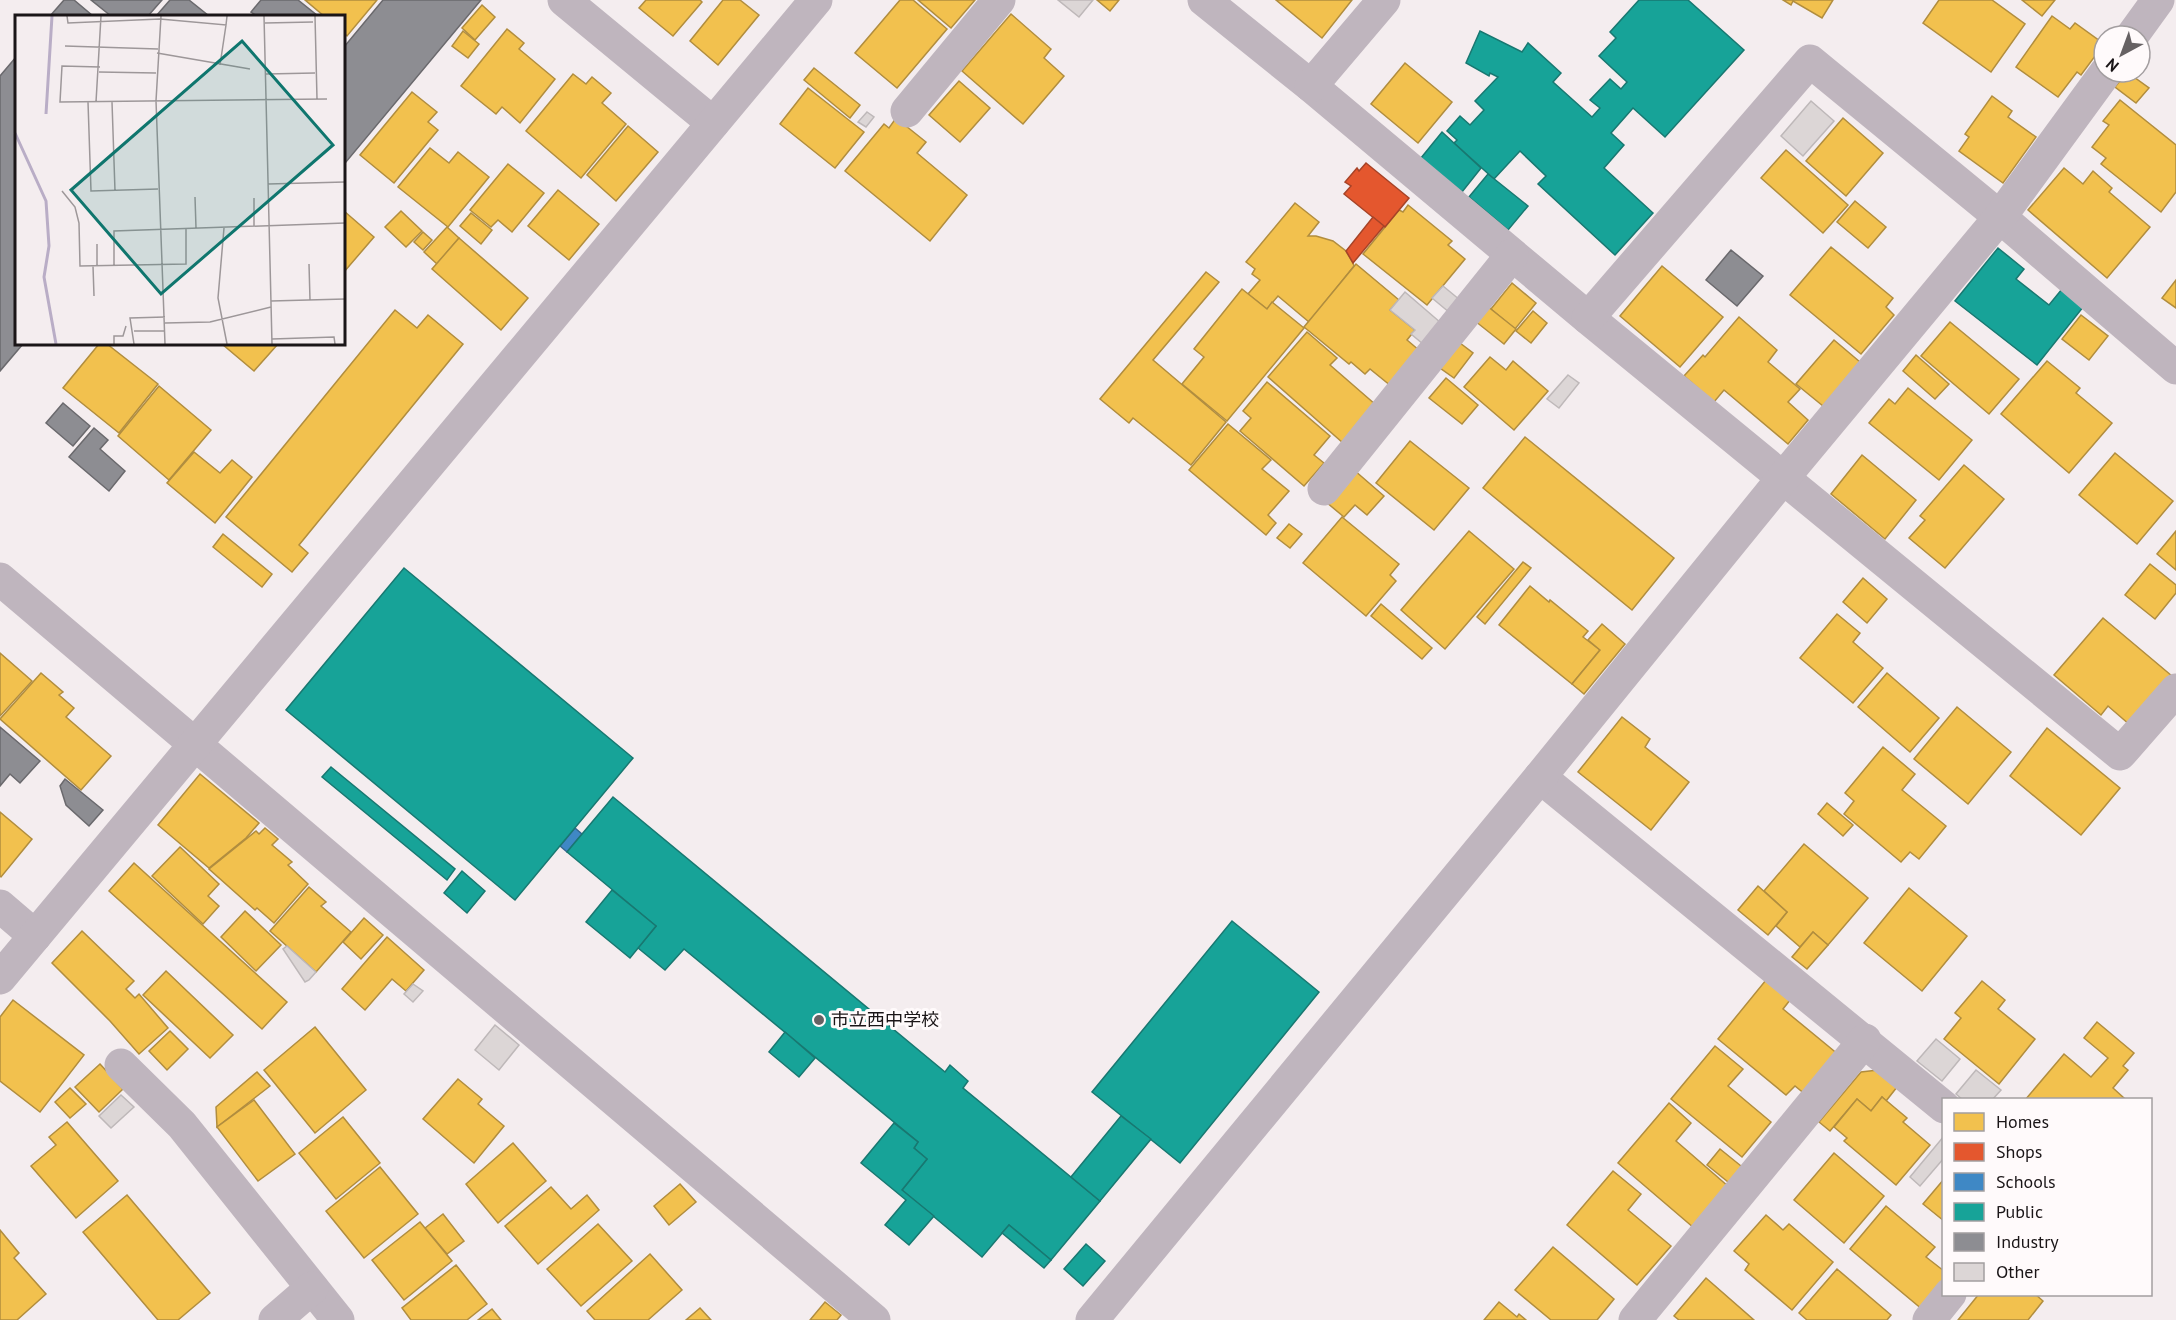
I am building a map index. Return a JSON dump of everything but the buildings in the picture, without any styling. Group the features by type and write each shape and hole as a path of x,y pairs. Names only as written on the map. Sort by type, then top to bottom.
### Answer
{"street":[{"path":"564,0 713,123"},
{"path":"0,978 816,0"},
{"path":"907,111 999,0"},
{"path":"1204,0 2120,754 2176,690"},
{"path":"1311,86 1384,0"},
{"path":"2141,24 2158,0"},
{"path":"1588,318 1809,61 2000,217 2176,368"},
{"path":"1092,1320 2000,217 2097,84"},
{"path":"1324,489 1512,255"},
{"path":"0,579 874,1320"},
{"path":"1540,777 1865,1040 1942,1105"},
{"path":"0,906 35,936"},
{"path":"1635,1320 1865,1040"},
{"path":"121,1065 182,1125 338,1320"},
{"path":"275,1320 312,1288"},
{"path":"1929,1320 1948,1296"}],"place":[{"name":"市立西中学校","path":"819,1020"}]}
